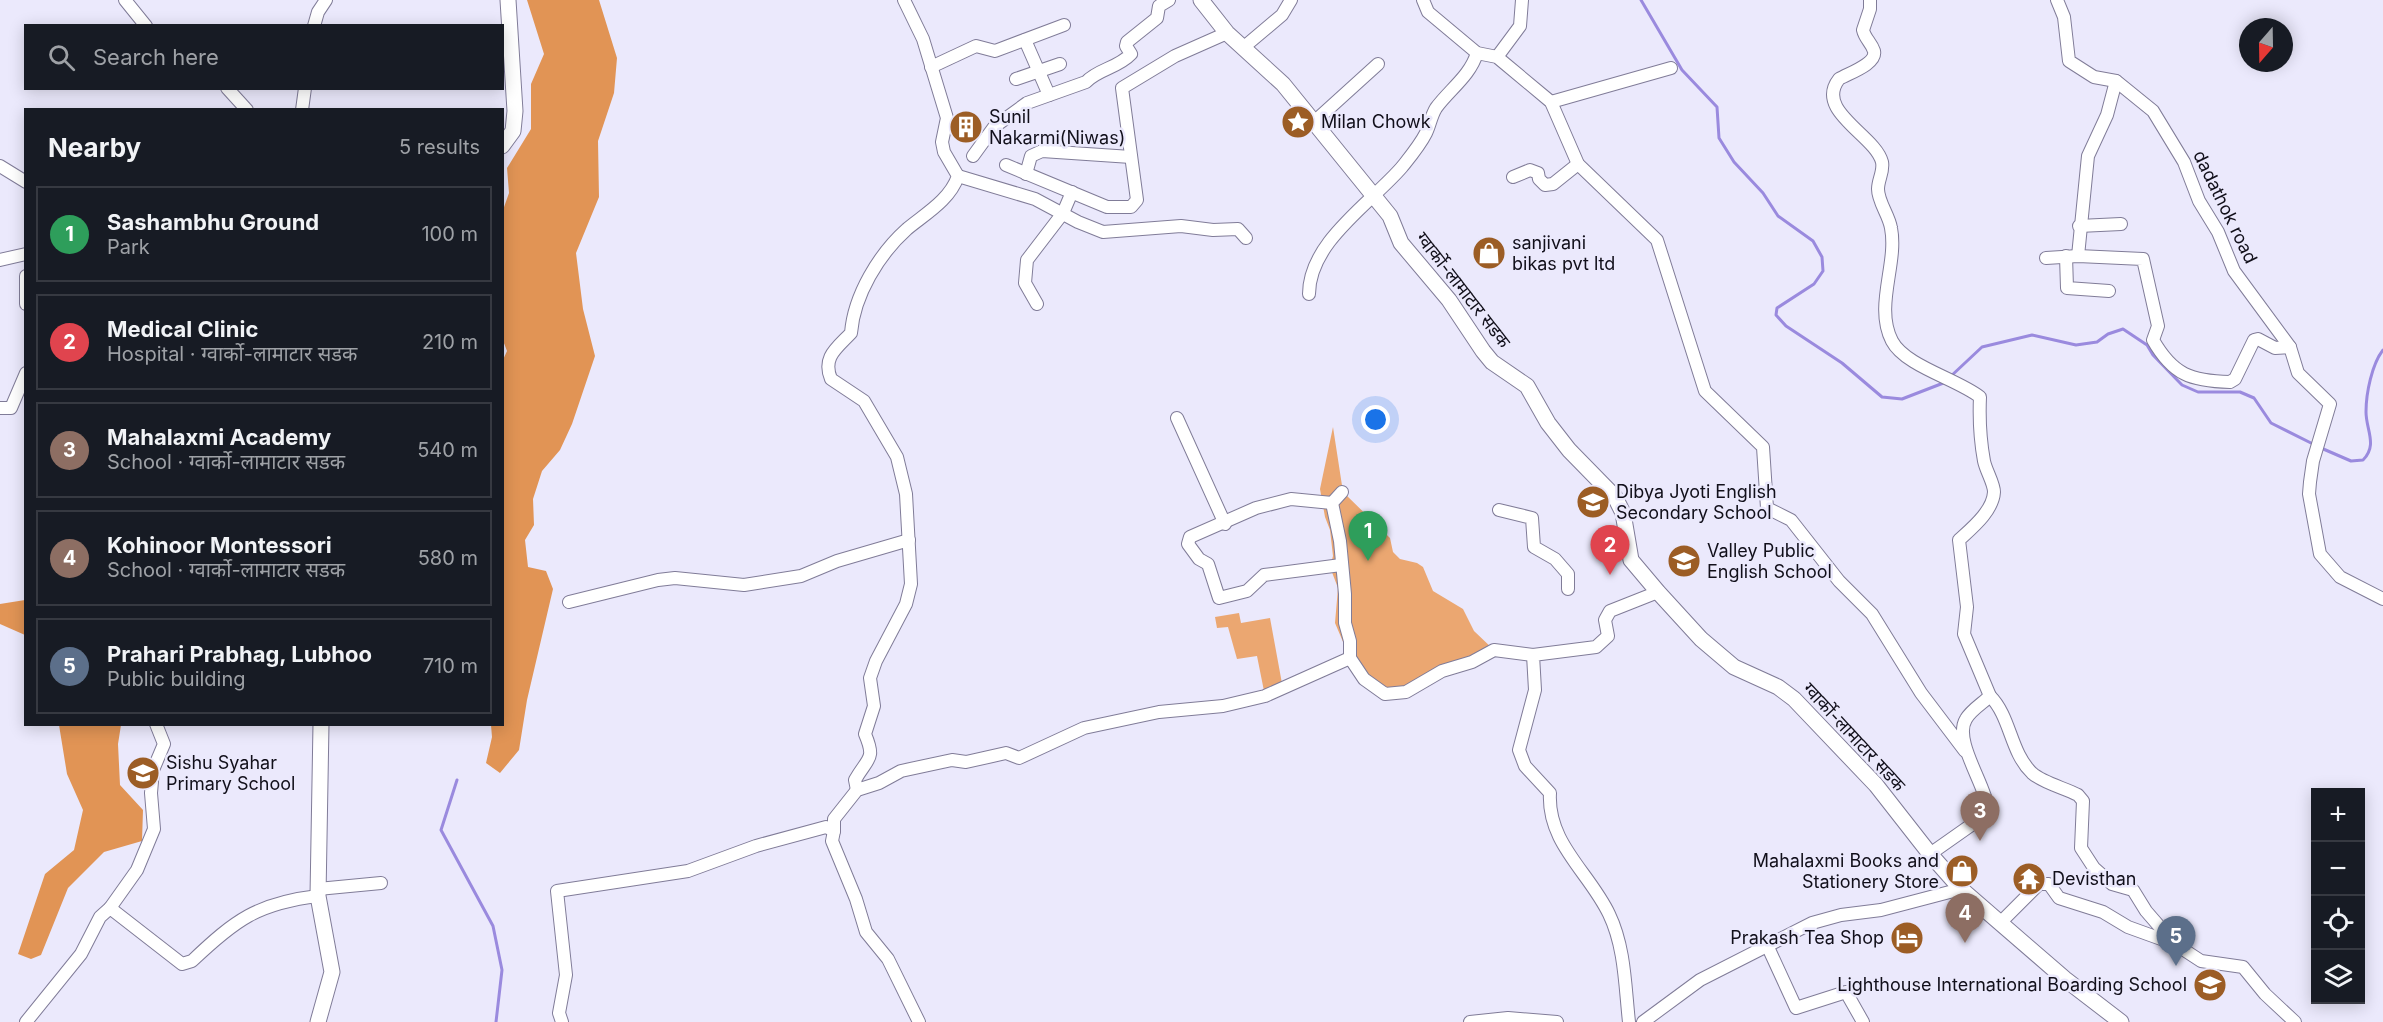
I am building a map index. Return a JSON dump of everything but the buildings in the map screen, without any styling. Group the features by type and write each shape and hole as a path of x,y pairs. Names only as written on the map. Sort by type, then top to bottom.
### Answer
{"main road":[{"path":"504,143 513,131 515,111 508,0"},
{"name":"ग्वार्को-लामाटार सडक","path":"1201,0 1227,33 1283,84 1390,216 1401,243 1449,300 1491,362 1527,386 1548,423 1569,450 1615,497 1623,513 1631,560 1658,592 1701,639 1734,667 1778,687 1794,699 1876,785 1930,854 1961,889 2065,979 2121,1022"},
{"path":"318,1022 332,972 318,893 321,726"}],"street":[{"path":"125,0 144,24"},
{"path":"315,24 318,12 326,0"},
{"path":"904,0 923,39 947,118 942,142 944,152 958,176 1020,194 1103,232 1181,226 1213,230 1238,229 1246,238"},
{"path":"973,156 994,127 1027,103 1086,82 1092,76 1118,66 1131,54 1126,46 1127,42 1157,18 1159,6 1169,0"},
{"path":"1244,47 1282,15 1291,0"},
{"path":"1423,0 1428,12 1477,53 1497,57 1551,102 1578,164 1657,240 1705,391 1763,447 1767,508 1791,520 1839,581 1872,614 1921,693 1965,751 1987,798 1987,813 1930,854"},
{"path":"1497,57 1520,26 1522,0"},
{"path":"1870,0 1870,9 1863,30 1874,51 1873,57 1870,63 1839,79 1836,84 1835,104 1875,150 1882,162 1878,190 1892,228 1892,254 1886,306 1888,331 1897,348 1919,364 1950,378 1980,397 1978,425 1984,463 1994,491 1989,507 1979,521 1959,540 1967,608 1964,634 1990,696 2001,707 2025,765 2034,775 2078,795 2083,801 2081,848 2094,868 2112,884 2133,890 2146,911 2175,944"},
{"name":"dadathok road","path":"2057,0 2064,17 2069,61 2094,77 2116,81 2153,111 2184,162 2199,201 2218,232 2234,271 2290,347 2298,373 2330,404 2318,447 2309,494 2320,554 2340,577 2383,598"},
{"path":"931,67 975,46 995,51 1064,26"},
{"path":"1006,165 1107,207 1131,207 1137,200 1122,88 1175,56 1227,33"},
{"path":"1025,40 1037,73 1049,96"},
{"path":"1309,294 1311,276 1330,243 1371,195 1401,168 1419,145 1435,110 1473,66 1477,53"},
{"path":"1016,79 1060,64"},
{"path":"1314,122 1378,64"},
{"path":"1551,102 1671,68"},
{"path":"2109,291 2067,288 2079,226 2088,156 2107,115 2116,81"},
{"path":"229,90 245,108"},
{"path":"302,108 305,90"},
{"path":"1026,174 1031,156 1042,151 1131,157"},
{"path":"1513,177 1530,170 1538,173 1539,179 1545,185 1553,184 1578,164"},
{"path":"0,166 24,181"},
{"path":"857,790 855,780 871,754 870,742 865,734 874,706 870,678 906,604 911,584 906,494 897,457 864,400 831,379 827,363 834,349 850,333 852,314 885,250 943,200 958,176"},
{"path":"1037,304 1025,283 1027,260 1063,213 1072,192"},
{"path":"2079,226 2121,224"},
{"path":"0,260 24,254"},
{"path":"2046,258 2072,256 2143,259 2158,326 2153,340 2164,359 2187,377 2230,382 2235,379 2254,340 2258,339 2275,348 2290,347"},
{"path":"0,408 11,408 15,404 24,379"},
{"path":"1177,418 1225,524"},
{"path":"1332,503 1342,492"},
{"path":"1332,503 1291,499 1256,508 1225,524 1190,537 1188,544 1199,559 1208,564 1219,598 1247,591 1264,575 1341,565"},
{"path":"1332,503 1340,541 1350,658 1364,679 1384,694 1406,692 1442,671 1472,662 1494,650 1533,655 1596,647 1608,636 1605,620 1610,611 1658,592"},
{"path":"1499,510 1532,518 1534,547 1555,559 1568,574 1568,589"},
{"path":"569,602 658,580 675,578 744,585 801,576 837,561 909,540"},
{"path":"1533,655 1535,690 1519,750 1525,766 1550,793 1549,808 1565,850 1609,914 1623,958 1629,1022"},
{"path":"919,1022 888,959 866,932 856,899 832,841 834,819 857,790 901,771 952,760 966,762 1006,753 1019,758 1084,728 1159,712 1222,706 1265,696 1350,658"},
{"path":"1965,751 1963,726 1966,719 1990,696"},
{"path":"26,1022 81,954 100,917 110,908 137,870 154,830 151,793 153,770 164,744 157,726"},
{"path":"562,1022 559,1013 567,975 557,891 676,874 756,846 821,828 834,831"},
{"path":"110,908 182,964 192,961 244,917 260,908 318,893 381,883"},
{"path":"2000,923 2039,884 2049,884 2059,898 2103,912 2128,927 2175,944 2201,961 2242,967 2265,994 2295,1022"},
{"path":"1642,1022 1691,986 1812,923 1881,910 1961,889"},
{"path":"1767,945 1796,1008 1846,992 1863,1022"},
{"path":"1470,1022 1508,1018 1557,1022"}],"shaded area":[{"path":"527,0 599,0 617,58 614,93 598,141 599,197 576,253 583,309 595,356 572,424 560,450 542,471 533,499 534,525 525,540 528,567 546,571 553,589 527,700 519,750 500,773 486,763 492,737 491,726 504,726 504,358 507,351 504,343 504,207 509,193 507,168 531,129 531,84 544,54"},
{"path":"1333,427 1343,492 1390,538 1393,552 1400,559 1417,563 1423,567 1433,591 1463,609 1474,631 1494,650 1472,662 1385,694 1352,663 1335,623 1338,588 1330,567 1333,556 1330,530 1320,489"},
{"path":"24,600 24,635 0,624 0,604"},
{"path":"1239,613 1241,623 1270,618 1283,689 1265,696 1257,656 1237,659 1228,627 1217,628 1215,617"},
{"path":"59,726 121,726 118,744 120,785 143,810 142,841 104,852 68,888 41,955 31,959 18,954 45,874 74,850 83,810 67,774"}],"waterway":[{"path":"1641,0 1682,70 1717,107 1719,138 1734,162 1763,193 1778,216 1813,241 1822,257 1823,271 1814,284 1777,308 1776,315 1786,326 1842,363 1882,397 1902,399 1946,382"},
{"path":"1950,377 1982,347 2032,335 2076,345 2097,342 2108,334 2123,329 2147,345 2153,355 2182,385 2198,392 2240,392 2254,398 2271,423 2315,445"},
{"path":"2321,448 2351,461 2363,460 2367,454 2371,443 2366,419 2367,396 2370,379 2383,350"},
{"path":"457,780 441,830 493,926 502,970 496,1022"}],"place":[{"name":"Milan Chowk","path":"1298,122"},
{"name":"Sunil Nakarmi(Niwas)","path":"966,127"},
{"name":"sanjivani bikas pvt ltd","path":"1489,253"},
{"name":"Dibya Jyoti English Secondary School","path":"1593,502"},
{"name":"Sashambhu Ground","path":"1368,561"},
{"name":"Valley Public English School","path":"1684,561"},
{"name":"Medical Clinic","path":"1610,575"},
{"name":"Sishu Syahar Primary School","path":"143,773"},
{"name":"Mahalaxmi Academy","path":"1980,841"},
{"name":"Mahalaxmi Books and Stationery Store","path":"1962,871"},
{"name":"Devisthan","path":"2029,879"},
{"name":"Prakash Tea Shop","path":"1907,938"},
{"name":"Kohinoor Montessori","path":"1965,943"},
{"name":"Prahari Prabhag, Lubhoo","path":"2176,966"},
{"name":"Lighthouse International Boarding School","path":"2210,985"}]}
